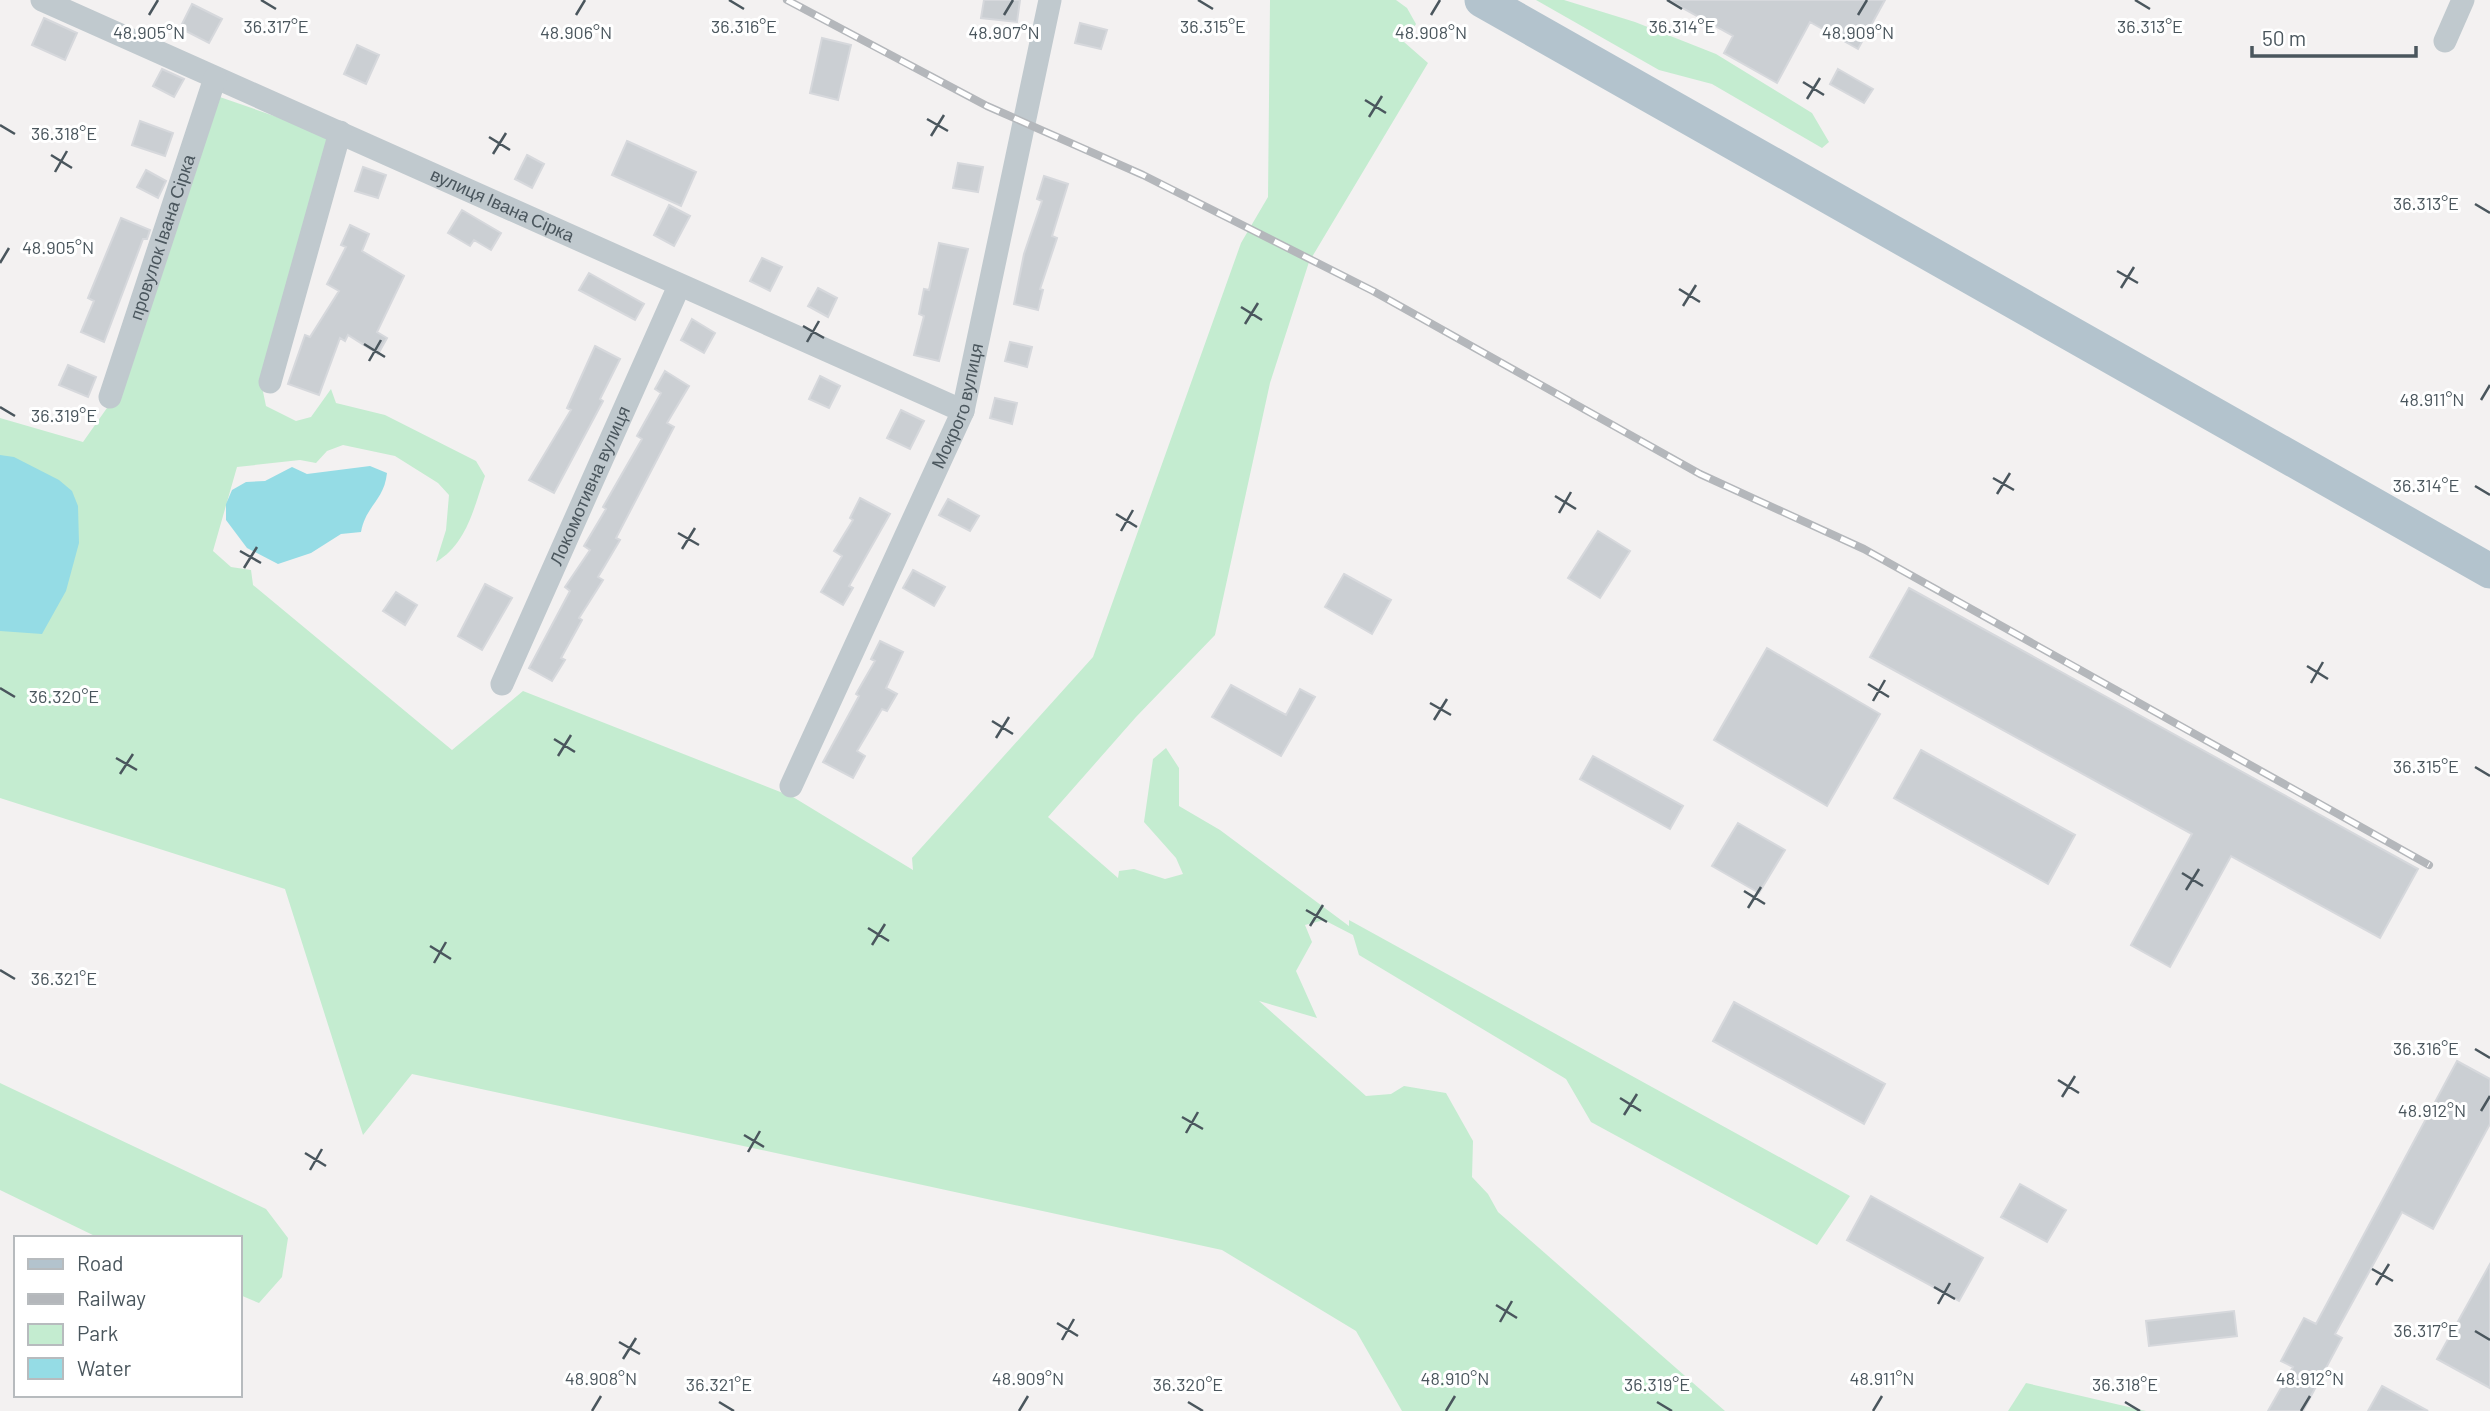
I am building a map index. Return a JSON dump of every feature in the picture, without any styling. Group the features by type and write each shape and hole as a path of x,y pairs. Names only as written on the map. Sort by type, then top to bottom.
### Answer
{"main road":[{"path":"1482,0 2490,571"}],"street":[{"name":"вулиця Івана Сірка","path":"42,0 963,411"},
{"name":"Мокрого вулиця","path":"791,786 963,411 1050,0"},
{"path":"2445,41 2463,0"},
{"name":"провулок Івана Сірка","path":"110,397 215,78"},
{"path":"270,382 340,132"},
{"name":"Локомотивна вулиця","path":"502,684 679,286"}],"green space":[{"path":"1270,0 1396,0 1407,8 1416,24 1404,42 1428,63 1309,262 1270,383 1215,635 1136,717 1048,817 1118,878 1119,871 1134,869 1165,879 1183,874 1176,858 1144,822 1153,759 1166,748 1179,768 1179,806 1220,830 1349,926 1349,920 1850,1196 1817,1245 1591,1122 1566,1079 1359,955 1353,935 1324,920 1305,925 1312,942 1296,971 1317,1018 1259,1001 1366,1096 1391,1094 1404,1086 1446,1093 1473,1141 1472,1177 1488,1194 1498,1212 1725,1411 1402,1411 1356,1331 1222,1250 412,1074 363,1135 285,889 0,798 0,418 83,442 114,398 214,95 332,136 261,382 266,406 296,421 311,417 331,389 336,403 385,415 476,461 485,476 462,535 447,554 436,562 446,530 449,495 438,483 395,456 343,445 327,451 316,463 300,460 237,467 213,551 231,567 251,570 253,585 452,750 523,691 793,797 913,870 912,858 1093,657 1241,243 1268,197"},
{"path":"1536,0 1564,0 1635,22 1716,54 1812,113 1829,142 1822,148 1712,84 1659,70"},
{"path":"0,1083 266,1209 288,1238 282,1277 259,1303 242,1296 242,1236 95,1236 0,1190"},
{"path":"2026,1383 2146,1411 2008,1411"}],"water":[{"path":"0,455 14,457 59,480 72,491 78,506 79,543 66,591 42,634 0,631"},
{"path":"370,466 387,473 382,490 363,523 361,532 341,534 311,553 278,564 247,548 226,520 226,504 232,490 246,482 265,481 292,467 307,474"}],"building":[{"path":"984,0 1020,0 1017,22 981,18"},
{"path":"1668,0 1885,0 1858,49 1810,22 1777,83 1724,53 1733,36"},
{"path":"192,4 222,19 209,43 180,28"},
{"path":"44,18 77,33 65,60 32,45"},
{"path":"1080,23 1107,30 1101,49 1075,43"},
{"path":"822,38 851,45 838,100 810,93"},
{"path":"357,45 379,55 366,84 344,74"},
{"path":"162,69 184,79 174,97 153,86"},
{"path":"1838,69 1873,89 1864,103 1830,84"},
{"path":"140,121 173,133 165,156 132,145"},
{"path":"627,141 696,172 681,206 612,175"},
{"path":"527,155 544,164 532,188 515,179"},
{"path":"958,163 983,167 978,192 953,188"},
{"path":"363,167 386,175 378,198 355,191"},
{"path":"146,170 166,181 158,198 137,187"},
{"path":"1044,176 1068,184 1052,236 1057,238 1040,289 1043,290 1038,310 1014,304 1024,254 1042,201 1037,199"},
{"path":"669,205 690,216 674,246 654,235"},
{"path":"462,210 501,233 491,250 474,240 470,246 448,233"},
{"path":"121,218 150,230 147,239 143,239 104,342 81,332 94,301 88,298"},
{"path":"350,225 369,234 362,251 404,276 377,332 387,338 378,354 348,335 345,341 340,338 319,395 288,384 305,335 310,337 339,291 327,284 346,247 341,245"},
{"path":"939,243 968,249 939,361 914,355 924,316 919,314 924,289 929,290"},
{"path":"762,258 782,267 770,291 750,281"},
{"path":"589,273 644,304 635,320 579,290"},
{"path":"818,288 837,298 828,317 808,306"},
{"path":"692,319 715,333 704,353 681,340"},
{"path":"1010,342 1032,347 1027,367 1005,361"},
{"path":"595,346 620,359 600,399 603,401 554,493 529,480 571,410 567,408"},
{"path":"68,365 96,377 88,397 59,385"},
{"path":"665,371 689,386 667,423 674,427 616,538 620,540 598,577 603,580 579,618 582,620 561,658 565,660 552,681 529,668 570,591 565,587 590,550 584,546 606,509 603,507 642,439 637,436 661,393 655,389"},
{"path":"820,376 840,386 829,408 809,399"},
{"path":"995,398 1017,403 1012,424 990,418"},
{"path":"901,410 924,421 910,449 887,438"},
{"path":"860,498 890,514 849,586 853,588 843,605 821,592 842,556 834,551 853,520 850,518"},
{"path":"948,499 979,516 970,531 939,515"},
{"path":"1598,531 1630,551 1600,598 1568,578"},
{"path":"913,570 945,587 934,606 903,588"},
{"path":"1344,574 1391,600 1372,634 1325,607"},
{"path":"485,584 512,598 482,650 458,636"},
{"path":"1909,588 2418,869 2380,938 2231,856 2170,967 2131,945 2192,834 1870,657"},
{"path":"396,592 417,605 405,625 383,611"},
{"path":"880,641 903,652 886,688 897,694 887,711 882,709 857,751 865,756 853,778 823,762 859,696 856,694 875,661 871,659"},
{"path":"1767,648 1880,714 1827,806 1714,740"},
{"path":"1231,685 1286,715 1300,689 1315,697 1281,756 1212,717"},
{"path":"1921,750 2075,835 2048,884 1894,798"},
{"path":"1593,756 1683,806 1670,829 1580,779"},
{"path":"1738,823 1785,850 1759,893 1712,866"},
{"path":"1734,1002 1885,1084 1864,1124 1713,1041"},
{"path":"2457,1061 2490,1079 2490,1124 2433,1229 2402,1212 2335,1334 2342,1338 2303,1411 2268,1411 2293,1367 2281,1361 2304,1318 2316,1324"},
{"path":"2020,1184 2066,1210 2047,1242 2001,1217"},
{"path":"1871,1196 1983,1258 1959,1301 1847,1240"},
{"path":"2490,1264 2490,1388 2437,1359"},
{"path":"2234,1311 2237,1336 2149,1346 2146,1321"},
{"path":"2382,1386 2428,1411 2368,1411"}],"railway":[{"path":"787,0 987,106 1143,175 1373,291 1700,474 1864,549 2429,865"}]}
